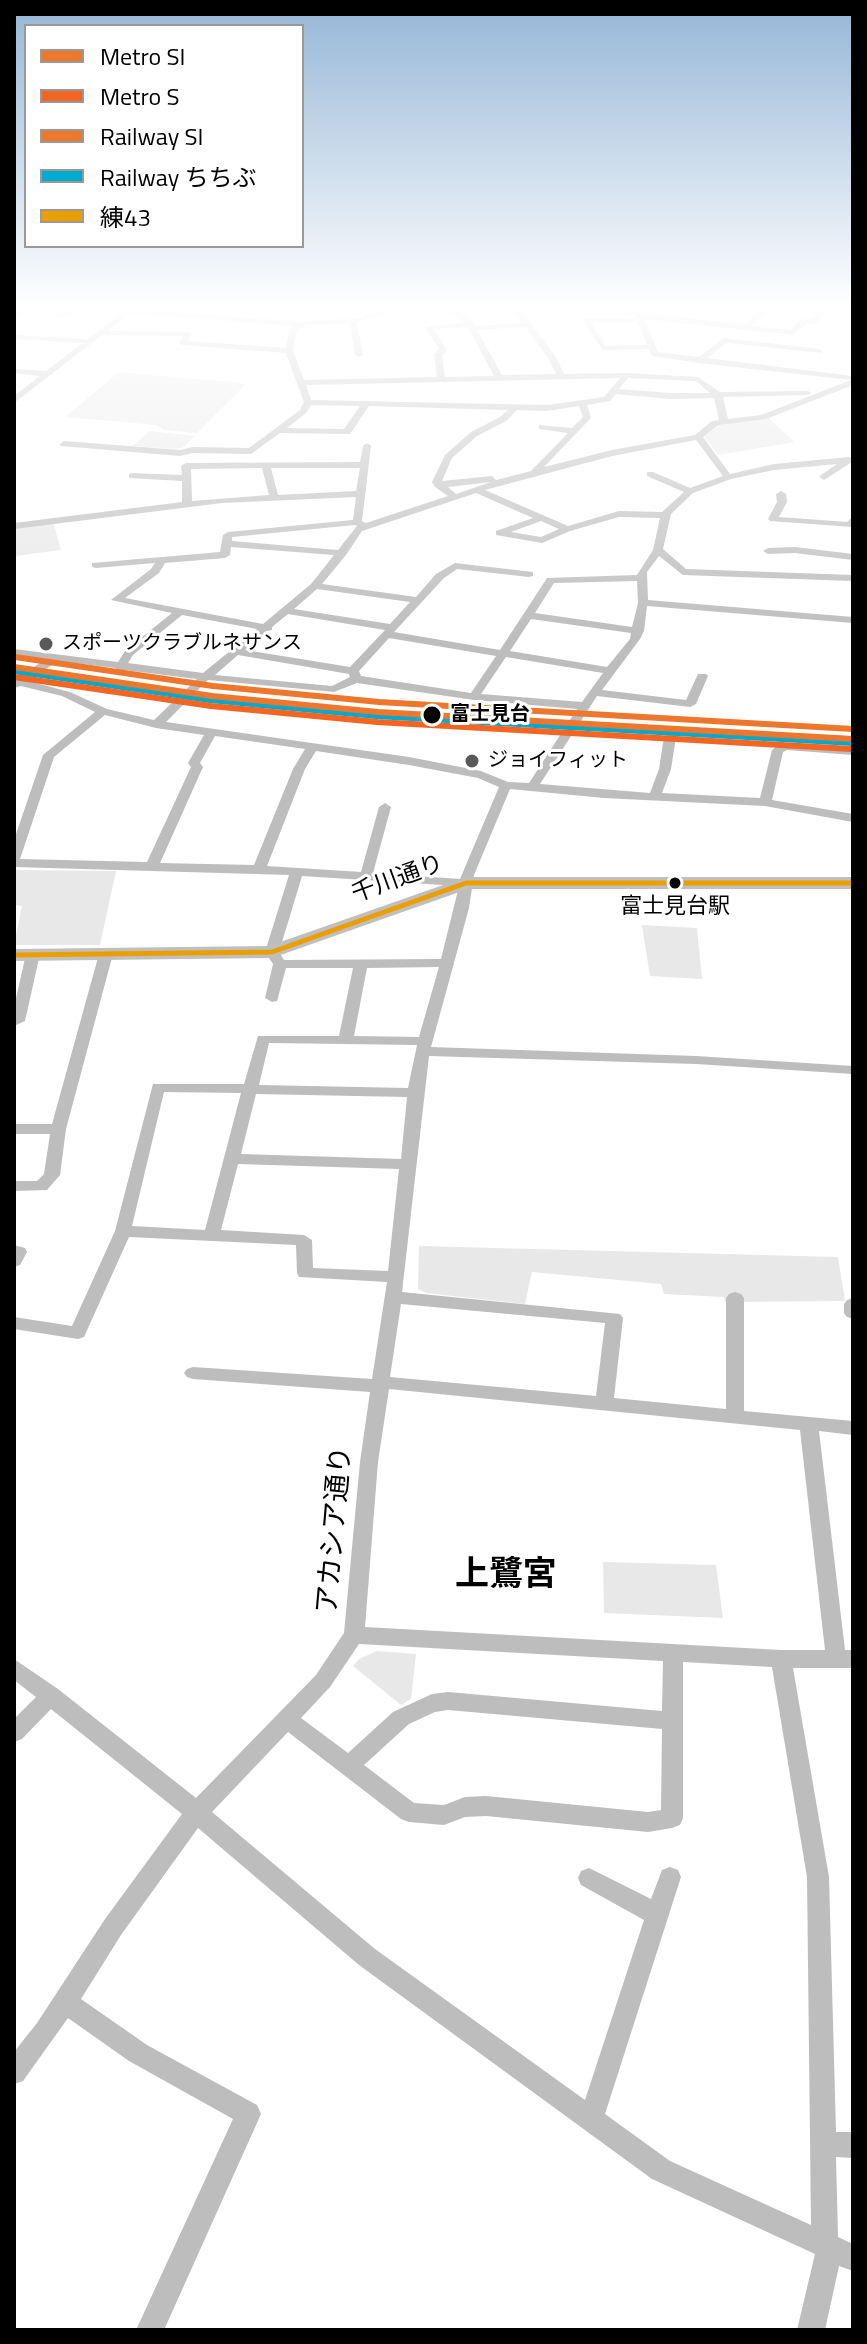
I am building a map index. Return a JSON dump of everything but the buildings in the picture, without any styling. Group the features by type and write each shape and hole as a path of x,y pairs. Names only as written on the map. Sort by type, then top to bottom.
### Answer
{"main road":[{"name":"千川通り","path":"24,954 276,958 466,883 853,883"}],"street":[{"path":"64,444 180,453 193,450 251,451 293,418"},
{"path":"278,430 347,432 356,418"},
{"path":"438,485 448,457 474,434 504,418"},
{"path":"534,473 586,418"},
{"path":"96,565 225,555 228,535 361,525 506,480 612,453 698,437 707,427 752,418"},
{"path":"542,427 575,431"},
{"path":"698,437 728,477"},
{"path":"156,725 204,678 288,611 343,553 361,525 367,446"},
{"path":"560,447 612,453"},
{"path":"533,786 584,706 629,649 639,631 643,603 641,578 646,563 658,550 665,515 690,491 728,477 774,467 851,458"},
{"path":"824,477 851,458"},
{"path":"187,506 186,466 365,465"},
{"path":"266,466 274,497"},
{"path":"650,474 690,491"},
{"path":"132,476 184,478"},
{"path":"438,485 466,480 506,480"},
{"path":"438,485 454,497"},
{"path":"477,490 567,529"},
{"path":"14,526 222,500 362,494"},
{"path":"781,494 782,502 773,519 850,525 853,519"},
{"path":"542,518 499,533 542,540 602,517 665,515"},
{"path":"227,544 343,553"},
{"path":"658,550 683,572 853,578"},
{"path":"768,551 808,551 853,559 839,577"},
{"path":"162,560 155,571 116,600 268,628"},
{"path":"14,652 204,678 329,689 344,687 388,631 440,576 455,566 529,574"},
{"path":"474,697 551,580 641,578"},
{"path":"315,586 418,600"},
{"path":"643,603 853,620"},
{"path":"288,611 609,671"},
{"path":"120,668 129,653 180,612"},
{"path":"528,615 639,631"},
{"path":"238,652 474,697 584,706"},
{"path":"16,683 54,659"},
{"path":"594,692 690,704 702,676"},
{"path":"16,683 66,694 103,711 156,725 481,775 506,785 765,802 853,818"},
{"path":"103,711 49,755 14,861 259,869 466,883"},
{"path":"152,865 197,767 194,763 211,733"},
{"path":"655,797 665,769 670,737"},
{"path":"765,802 778,750 785,746 853,751"},
{"path":"259,869 299,769 312,747"},
{"name":"アカシア通り","path":"14,2072 46,2031 113,1927 195,1814 323,1681 354,1635 379,1384 396,1277 423,1046 462,908 466,883 480,841 506,785"},
{"path":"366,876 385,807"},
{"path":"272,998 276,958 297,872"},
{"path":"14,1022 18,1021 24,954"},
{"path":"14,1186 41,1186 52,1175 58,1129 106,954"},
{"path":"276,958 361,963 445,963"},
{"path":"346,1039 361,963"},
{"path":"212,1235 263,1039 346,1039 853,1070"},
{"path":"14,1323 78,1333 123,1231 158,1087 416,1093"},
{"path":"14,1129 58,1129"},
{"path":"232,1159 408,1164"},
{"path":"123,1231 304,1240 305,1273 396,1277"},
{"path":"14,1251 19,1252 14,1261"},
{"path":"393,1297 614,1318 604,1404"},
{"path":"735,1298 735,1417"},
{"path":"853,1304 853,1313"},
{"path":"193,1373 379,1384 853,1428"},
{"path":"354,1635 781,1659 844,1659 809,1424"},
{"path":"286,1718 409,1812 427,1816 444,1815 465,1807 486,1806 648,1822 672,1818 673,1653"},
{"path":"781,1659 818,1877 822,2144 836,2250 811,2330"},
{"path":"14,1668 146,1770 367,1957 661,2170 836,2250"},
{"path":"14,1733 51,1695"},
{"path":"348,1766 401,1718 432,1703 448,1701 672,1721"},
{"path":"591,2120 670,1877"},
{"path":"589,1878 658,1915"},
{"path":"64,2001 138,2053 248,2114 150,2330"},
{"path":"822,2144 853,2145"}],"shaded area":[{"path":"81,418 212,418 197,433 164,430 157,425"},
{"path":"769,418 794,442 718,455 704,436 719,424"},
{"path":"149,431 195,436 182,448 176,449 133,446"},
{"path":"53,521 61,550 15,556 15,528"},
{"path":"14,870 116,871 100,945 14,945 22,906 14,905"},
{"path":"642,925 697,928 702,979 650,976"},
{"path":"419,1246 838,1257 845,1301 725,1302 724,1297 664,1294 661,1284 532,1272 525,1304 426,1293 418,1289"},
{"path":"603,1562 716,1565 723,1618 604,1613"},
{"path":"377,1651 416,1654 411,1699 401,1705 353,1666 359,1659"}],"metro line":[{"name":"SI","path":"14,667 212,696 378,712 853,739"},
{"name":"S","path":"14,677 211,706 377,722 852,749"}],"rail line":[{"name":"SI","path":"15,657 213,686 379,702 853,729"},
{"name":"ちちぶ","path":"14,671 210,700 376,716 853,743"}],"transit line":[{"name":"練43","path":"14,955 272,952 466,883 853,883"}],"place":[{"name":"スポーツクラブルネサンス","path":"46,644"},
{"name":"富士見台","path":"432,715"},
{"name":"ジョイフィット","path":"472,761"},
{"name":"富士見台駅","path":"675,883"}],"district":[{"name":"上鷺宮","path":"506,1577"}]}
